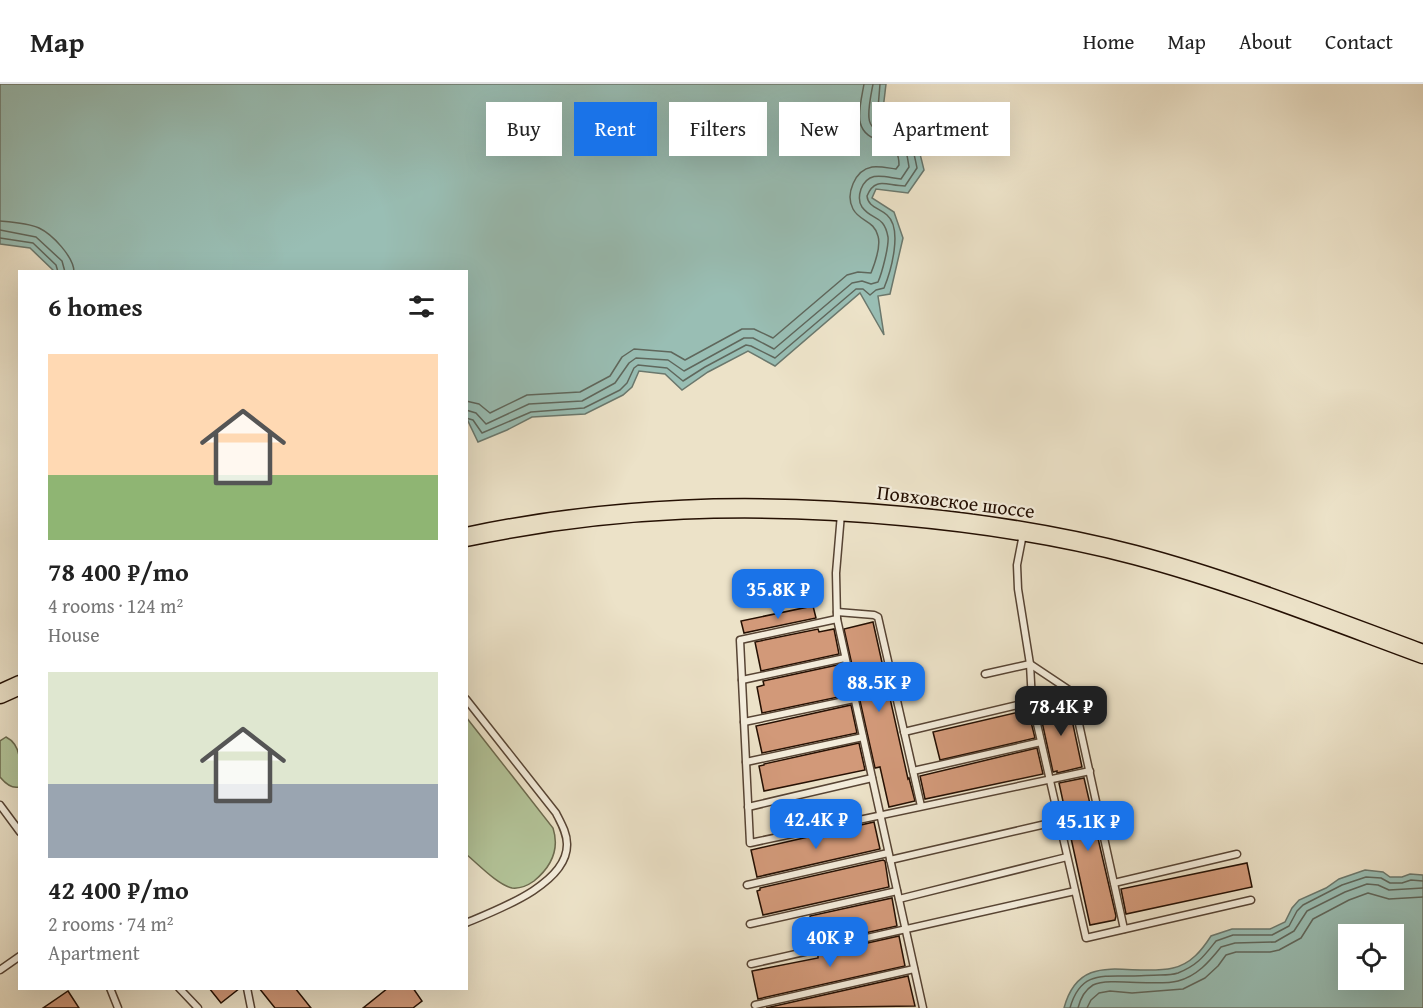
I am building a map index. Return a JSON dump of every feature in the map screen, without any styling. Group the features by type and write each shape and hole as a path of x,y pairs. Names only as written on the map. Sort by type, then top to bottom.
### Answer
{"main road":[{"name":"Повховское шоссе","path":"468,537 580,517 729,507 842,510 976,524 1024,531 1134,554 1186,569 1423,654"},
{"path":"0,694 18,686"}],"lane":[{"path":"842,510 837,543 837,615 923,1008"},
{"path":"1024,531 1017,565 1018,589 1030,664 1032,702 1086,938 1251,900"},
{"path":"921,806 878,617 874,615 837,615 740,639 750,843 1090,771"},
{"path":"742,680 845,658"},
{"path":"985,674 1030,664 1072,692 1124,929"},
{"path":"904,732 1072,692"},
{"path":"744,722 854,699"},
{"path":"468,702 556,813 563,826 567,842 566,856 548,879 530,893 510,904 468,922"},
{"path":"746,762 862,737"},
{"path":"913,771 1041,742"},
{"path":"748,807 872,777"},
{"path":"0,805 18,829"},
{"path":"747,885 1059,821"},
{"path":"1114,883 1237,854"},
{"path":"899,899 1067,857"},
{"path":"750,924 897,891"},
{"path":"751,964 1075,891"},
{"path":"0,970 18,957"},
{"path":"755,1005 914,969"},
{"path":"111,990 118,1008"},
{"path":"181,990 198,1008"},
{"path":"247,990 251,1008"}],"green space":[{"path":"468,720 553,828 555,836 555,851 549,864 534,881 524,887 506,886 468,856"},
{"path":"6,737 16,746 18,787 11,786 0,777 0,741"}],"water":[{"path":"0,84 886,84 884,102 872,102 872,156 920,156 924,170 908,193 876,189 872,198 894,212 903,238 890,294 878,296 884,335 860,293 775,366 748,351 708,372 682,390 665,374 639,371 632,387 623,395 585,414 532,417 478,442 468,421 468,270 53,270 30,248 0,244"},
{"path":"1365,870 1383,872 1390,877 1423,875 1423,1008 1064,1008 1072,989 1082,978 1094,972 1108,969 1157,970 1179,966 1195,956 1211,936 1232,929 1270,929 1285,922 1299,900 1326,888 1339,879"}],"building":[{"path":"813,606 816,618 744,633 741,621"},
{"path":"873,622 915,801 889,807 880,767 875,768 844,629"},
{"path":"818,629 819,632 834,629 839,654 761,671 755,642"},
{"path":"842,664 848,695 762,713 757,687 764,685 763,681"},
{"path":"1068,701 1082,767 1057,773 1057,771 1053,772 1039,708"},
{"path":"851,705 857,733 762,753 756,726"},
{"path":"1028,710 1035,738 940,760 933,732"},
{"path":"859,743 865,770 764,791 759,766"},
{"path":"1037,748 1043,774 925,799 920,776"},
{"path":"1084,778 1116,916 1115,920 1090,925 1059,783"},
{"path":"874,822 880,849 757,877 751,850"},
{"path":"883,860 889,887 763,915 757,891 760,888"},
{"path":"1247,863 1252,887 1126,914 1121,889"},
{"path":"892,898 897,926 815,944 810,916"},
{"path":"899,936 905,966 758,999 752,971 818,958 818,954"},
{"path":"908,976 915,1006 766,1008"},
{"path":"211,990 237,990 221,1003"},
{"path":"261,990 297,990 311,1008 275,1008"},
{"path":"386,990 414,990 422,1001 413,1008 363,1008"},
{"path":"68,991 79,1008 43,1008"}]}
